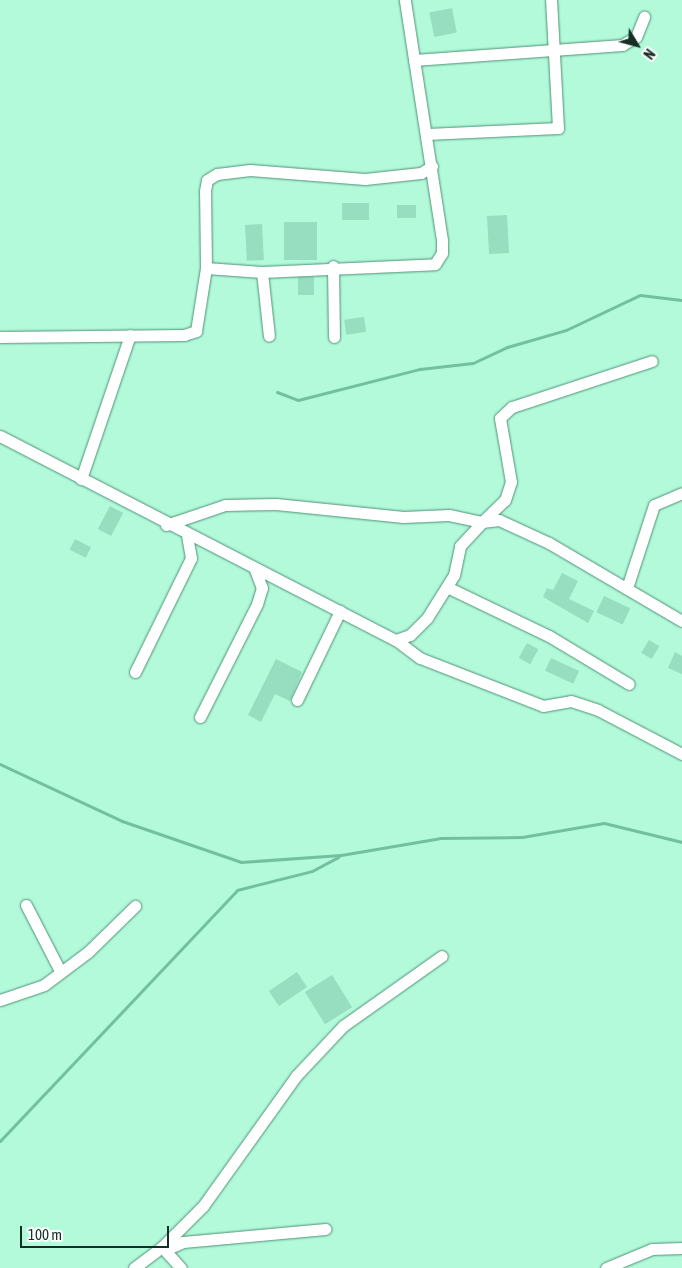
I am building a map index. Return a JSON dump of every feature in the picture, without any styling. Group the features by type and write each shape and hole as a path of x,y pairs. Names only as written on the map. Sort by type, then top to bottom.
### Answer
{"street":[{"path":"206,268 262,272 333,266 435,264 442,253 442,240 405,0"},
{"path":"427,134 558,128 552,0"},
{"path":"414,60 555,48 622,45 636,37 644,17"},
{"path":"0,337 130,335 196,331 206,268 207,180 216,174 250,170 365,180 421,173 432,166"},
{"path":"333,266 334,337"},
{"path":"262,272 269,336"},
{"path":"80,480 130,335"},
{"path":"396,640 410,636 447,587 460,546 505,500 511,482 500,418 512,407 652,361"},
{"path":"0,436 187,536 396,640 420,658 543,706 571,702 598,710 682,754"},
{"path":"627,588 654,506 682,493"},
{"path":"166,525 225,505 276,504 402,518 449,516 482,522 498,520 519,527 682,621"},
{"path":"135,672 191,558 187,536"},
{"path":"200,717 257,604 262,588 255,570"},
{"path":"447,587 549,636 629,684"},
{"path":"296,700 340,612"},
{"path":"26,905 60,972"},
{"path":"0,1000 28,993 60,972 134,906"},
{"path":"134,1268 163,1249 203,1206 296,1076 343,1026 442,956"},
{"path":"163,1249 183,1242 325,1229"},
{"path":"606,1268 652,1249 682,1248"},
{"path":"163,1249 180,1268"}],"building":[{"path":"452,8 457,33 434,37 429,12"},
{"path":"342,203 369,203 369,220 342,220"},
{"path":"397,205 416,205 416,218 397,218"},
{"path":"507,215 509,253 489,254 487,216"},
{"path":"284,222 317,222 317,260 284,260"},
{"path":"262,224 264,260 247,261 245,225"},
{"path":"298,277 314,277 314,295 298,295"},
{"path":"364,317 366,332 346,335 344,320"},
{"path":"110,506 123,513 111,536 98,529"},
{"path":"75,539 91,547 86,558 70,550"},
{"path":"562,573 578,581 569,599 594,611 588,623 543,597 547,588 553,590"},
{"path":"604,596 630,608 623,625 596,612"},
{"path":"649,640 659,646 652,659 641,653"},
{"path":"527,643 538,649 530,664 519,658"},
{"path":"675,652 682,656 682,674 668,668"},
{"path":"551,658 579,671 573,684 545,671"},
{"path":"276,659 302,672 290,701 275,694 261,722 248,715"},
{"path":"297,972 307,987 279,1006 269,991"},
{"path":"332,975 352,1007 325,1024 305,992"}],"waterway":[{"path":"277,392 298,400 420,369 473,363 507,347 566,330 640,295 682,300"},
{"path":"0,764 122,821 241,862 341,855 440,838 522,837 604,823 682,842"},
{"path":"0,1141 237,890 312,871 338,857"}]}
